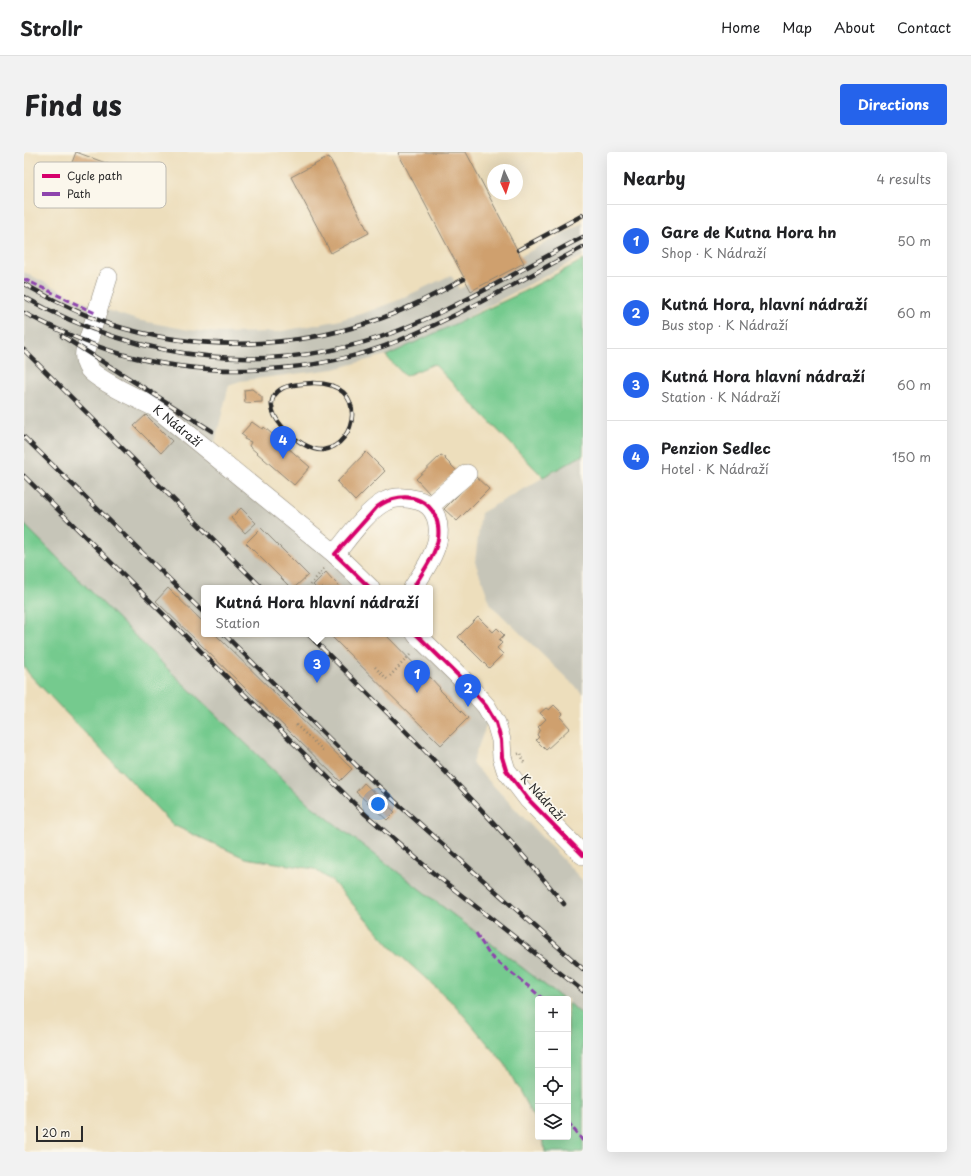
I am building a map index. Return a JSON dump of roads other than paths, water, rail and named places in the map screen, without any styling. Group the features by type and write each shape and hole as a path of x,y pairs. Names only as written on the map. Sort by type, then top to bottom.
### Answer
{"street":[{"name":"K Nádraží","path":"108,277 85,351 84,359 88,368 133,397 155,408 335,554 367,585"},
{"path":"430,506 467,474"},
{"path":"335,554 368,517 384,502 403,497 423,501 430,506 437,522 439,530 438,541 429,562 415,585"},
{"name":"K Nádraží","path":"419,637 464,681 486,706 496,723 501,740 502,757 506,770 528,799 583,855"}],"railway":[{"path":"518,250 583,215"},
{"path":"24,297 68,319 114,336 161,349 208,356 256,358 304,355 352,345 400,330 470,298 583,237"},
{"path":"24,313 96,346 155,362 225,370 262,370 298,366 367,352 400,340 470,308 583,247"},
{"path":"24,284 76,311 109,324 141,333 207,343 240,344 307,338 371,322 407,308 464,279"},
{"path":"62,336 212,431"},
{"path":"24,350 259,585"},
{"path":"313,383 331,385 343,392 350,403 352,415 350,427 344,438 335,446 323,450 314,449 303,444 292,436 275,416 272,406 274,396 283,388 293,385 313,383"},
{"path":"24,437 201,610"},
{"path":"24,476 364,813 432,872 583,991"},
{"path":"227,637 357,766 583,969"},
{"path":"311,637 472,800 534,868 564,904"}],"place":[{"name":"Penzion Sedlec","path":"283,459"},
{"name":"Kutná Hora hlavní nádraží","path":"317,683"},
{"name":"Gare de Kutna Hora hn","path":"417,693"},
{"name":"Kutná Hora, hlavní nádraží","path":"468,707"}]}
